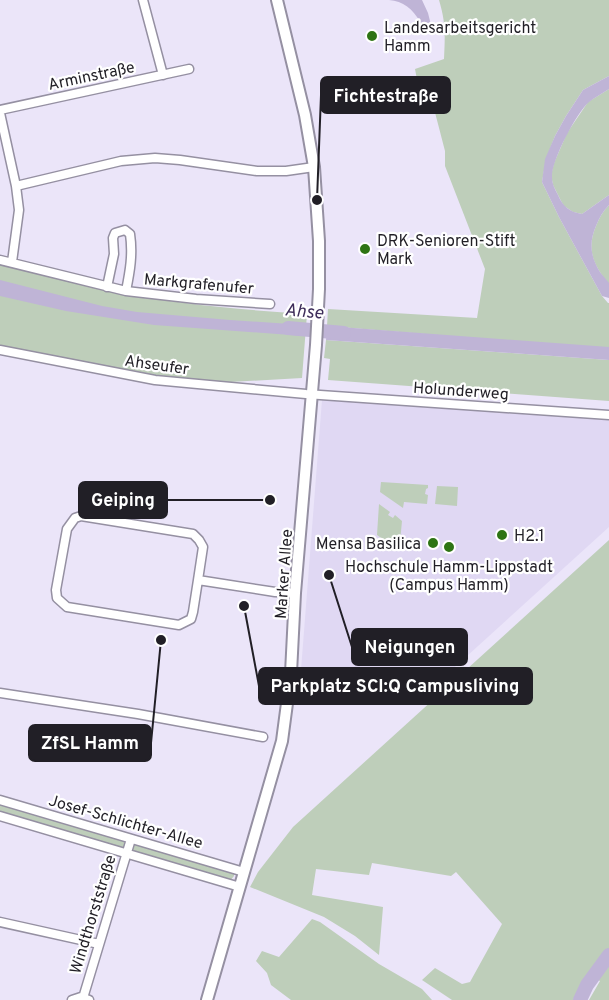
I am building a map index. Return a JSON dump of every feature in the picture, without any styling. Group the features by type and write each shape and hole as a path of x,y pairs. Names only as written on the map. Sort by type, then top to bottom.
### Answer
{"street":[{"path":"143,0 163,75"},
{"name":"Marker Allee","path":"207,1000 282,741 291,673 295,593 317,317 319,241 314,167 305,115 277,0"},
{"name":"Arminstraße","path":"0,111 189,69"},
{"path":"0,111 4,149 16,186 19,210 12,262"},
{"path":"16,186 121,161 155,158 257,171 286,171 314,167"},
{"name":"Markgrafenufer","path":"107,287 114,254 112,238 115,233 125,230 130,234 132,250 132,266 126,291"},
{"name":"Markgrafenufer","path":"0,260 126,291 270,304"},
{"name":"Ahseufer","path":"0,350 155,380 311,394"},
{"name":"Holunderweg","path":"311,394 609,415"},
{"path":"81,516 193,534 203,547 198,580 193,612 190,619 179,625 67,607 57,598 56,590 67,529 75,518 81,516"},
{"path":"198,580 295,593"},
{"path":"0,693 140,714 263,737"},
{"name":"Josef-Schlichter-Allee","path":"0,800 131,839 243,881"},
{"name":"Josef-Schlichter-Allee","path":"0,816 126,854 243,881"},
{"name":"Windthorststraße","path":"86,999 99,944 131,839"},
{"path":"0,922 99,944"},
{"path":"72,1000 86,999"}],"shaded area":[{"path":"389,0 422,0 433,33 425,32 417,17 407,6"},
{"path":"609,76 609,89 584,107 572,126 560,149 552,177 562,203 578,213 582,214 609,195 609,205 598,220 594,232 592,255 609,283 609,298 602,296 542,182 545,159 566,116 583,90"},
{"path":"0,280 102,306 137,312 305,325 304,336 154,325 66,311 0,296"},
{"path":"327,326 609,347 609,360 326,340"},
{"name":"Hochschule Hamm-Lippstadt (Campus Hamm)","path":"322,400 609,420 609,527 423,696 300,683"}],"green space":[{"path":"439,0 609,0 609,76 583,90 566,116 546,159 542,182 602,296 609,303 609,349 327,326 328,309 477,318 485,269 445,166 445,151 431,97 420,95 415,69 444,59 443,16"},
{"path":"609,89 609,195 582,214 573,212 564,206 553,185 551,175 554,163 567,133 588,102"},
{"path":"609,205 609,284 595,263 592,242 601,215"},
{"path":"0,261 87,285 139,296 211,306 307,314 302,378 213,383 56,361 0,349"},
{"path":"326,340 609,360 609,401 328,380 330,359 324,358"},
{"path":"381,482 428,485 425,494 428,495 427,504 404,502 403,508 380,492"},
{"path":"437,486 458,487 457,506 435,504"},
{"path":"379,504 390,512 388,515 393,518 395,515 402,521 400,542 398,542 400,551 384,550 384,540 377,535"},
{"path":"609,540 609,1000 589,1000 600,981 589,974 573,1000 452,1000 422,980 435,968 462,984 470,982 502,924 456,872 451,876 372,863 369,875 316,869 312,895 383,907 379,955 355,936 324,917 250,887 258,872 293,827"},
{"path":"0,803 124,841 125,846 122,848 0,812"},
{"path":"133,845 234,874 234,876 230,881 133,852"},
{"path":"312,919 320,922 379,964 422,989 432,1000 291,1000 271,985 267,973 256,961 262,951 279,957"}],"waterway":[{"name":"Ahse","path":"288,328 344,333"},
{"path":"580,1000 587,985 609,955"}],"place":[{"name":"Landesarbeitsgericht Hamm","path":"372,36"},
{"name":"Fichtestraße","path":"317,200"},
{"name":"DRK-Senioren-Stift Mark","path":"365,249"},
{"name":"Geiping","path":"270,500"},
{"name":"H2.1","path":"502,535"},
{"name":"Mensa Basilica","path":"433,543"},
{"name":"Hochschule Hamm-Lippstadt (Campus Hamm)","path":"449,547"},
{"name":"Neigungen","path":"329,575"},
{"name":"Parkplatz SCI:Q Campusliving","path":"244,606"},
{"name":"ZfSL Hamm","path":"161,640"}]}
